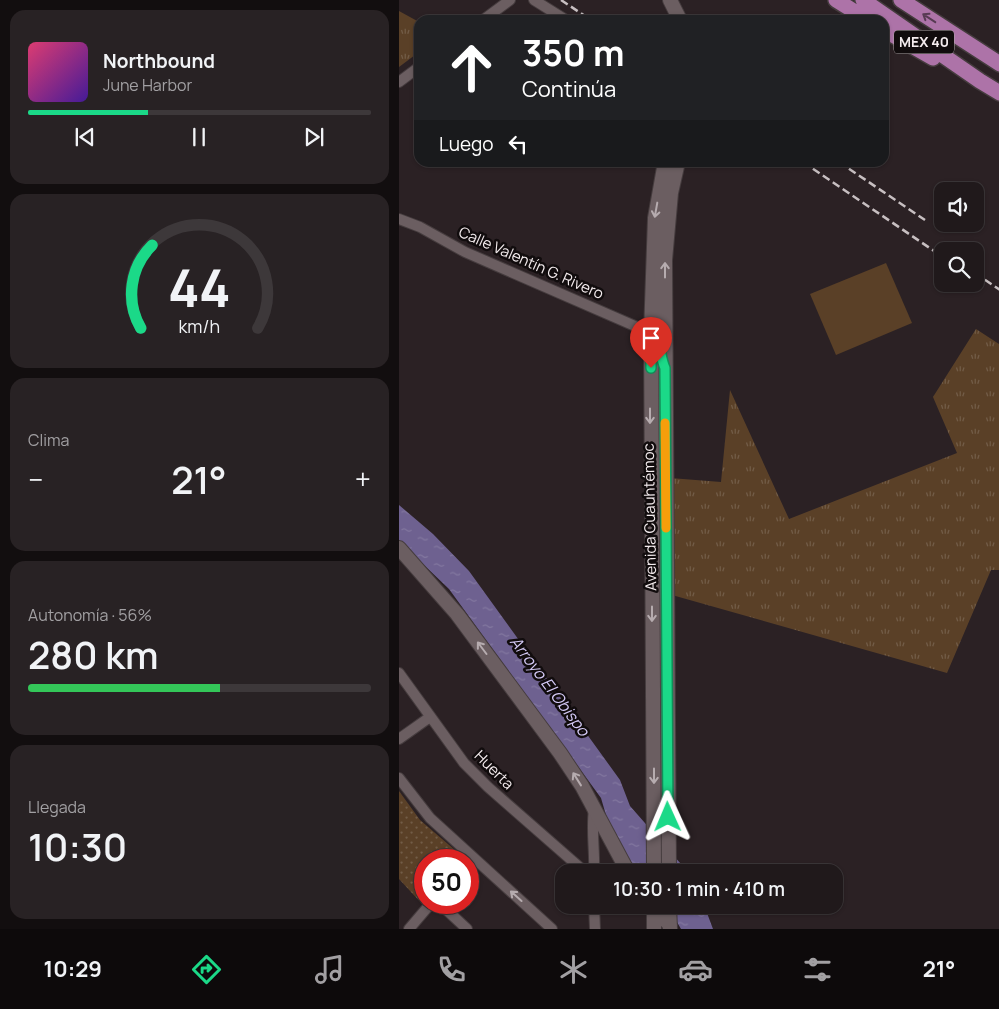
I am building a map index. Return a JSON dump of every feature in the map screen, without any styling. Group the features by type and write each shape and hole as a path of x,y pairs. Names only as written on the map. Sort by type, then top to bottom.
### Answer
{"main road":[{"path":"661,0 668,15"},
{"path":"670,0 678,15"},
{"path":"836,0 860,15"},
{"name":"MEX 40","path":"901,0 999,64"},
{"name":"MEX 40","path":"865,1 885,15"},
{"name":"MEX 40","path":"889,18 999,93"},
{"path":"889,33 906,44 980,81"},
{"name":"Avenida Cuauhtémoc","path":"665,167 669,864"},
{"name":"Avenida Cuauhtémoc","path":"654,864 651,333 655,218 677,167"},
{"path":"665,297 657,326 651,333 658,341 660,358 665,368"},
{"path":"399,548 438,591 560,752 594,809 596,824 624,864"},
{"path":"653,914 654,929"}],"street":[{"path":"490,15 510,0"},
{"path":"534,0 558,15"},
{"path":"399,82 414,71"},
{"name":"Calle Valentín G. Rivero","path":"399,219 474,256 651,333"},
{"name":"Huerta","path":"399,673 465,763 488,787 576,864"},
{"path":"399,739 430,717"},
{"path":"399,778 431,818 460,849"},
{"path":"594,864 596,824"},
{"path":"479,868 552,929"},
{"path":"409,929 422,914"},
{"path":"451,914 467,929"},
{"path":"595,914 595,929"}],"green space":[{"path":"399,11 414,19 414,56 399,67"},
{"path":"886,263 912,323 836,355 810,294"},
{"path":"976,329 999,344 999,570 991,570 947,673 672,595 670,478 721,482 730,390 789,519 957,453 933,397"},
{"path":"399,791 420,820 454,849 414,849 414,895 399,879"}],"water":[{"name":"Arroyo El Obispo","path":"399,505 433,534 469,571 620,780 630,806 681,864 632,864 608,822 601,798 449,589 399,541"},
{"path":"672,914 707,914 713,929 681,929"}],"railway":[{"path":"561,0 584,15"},
{"path":"810,167 934,251"},
{"path":"846,167 925,220"},
{"path":"984,279 1000,290"}],"slow traffic":[{"path":"665,423 666,528"}],"route":[{"path":"651,368 651,333 658,341 660,358 665,368 668,817"}]}
